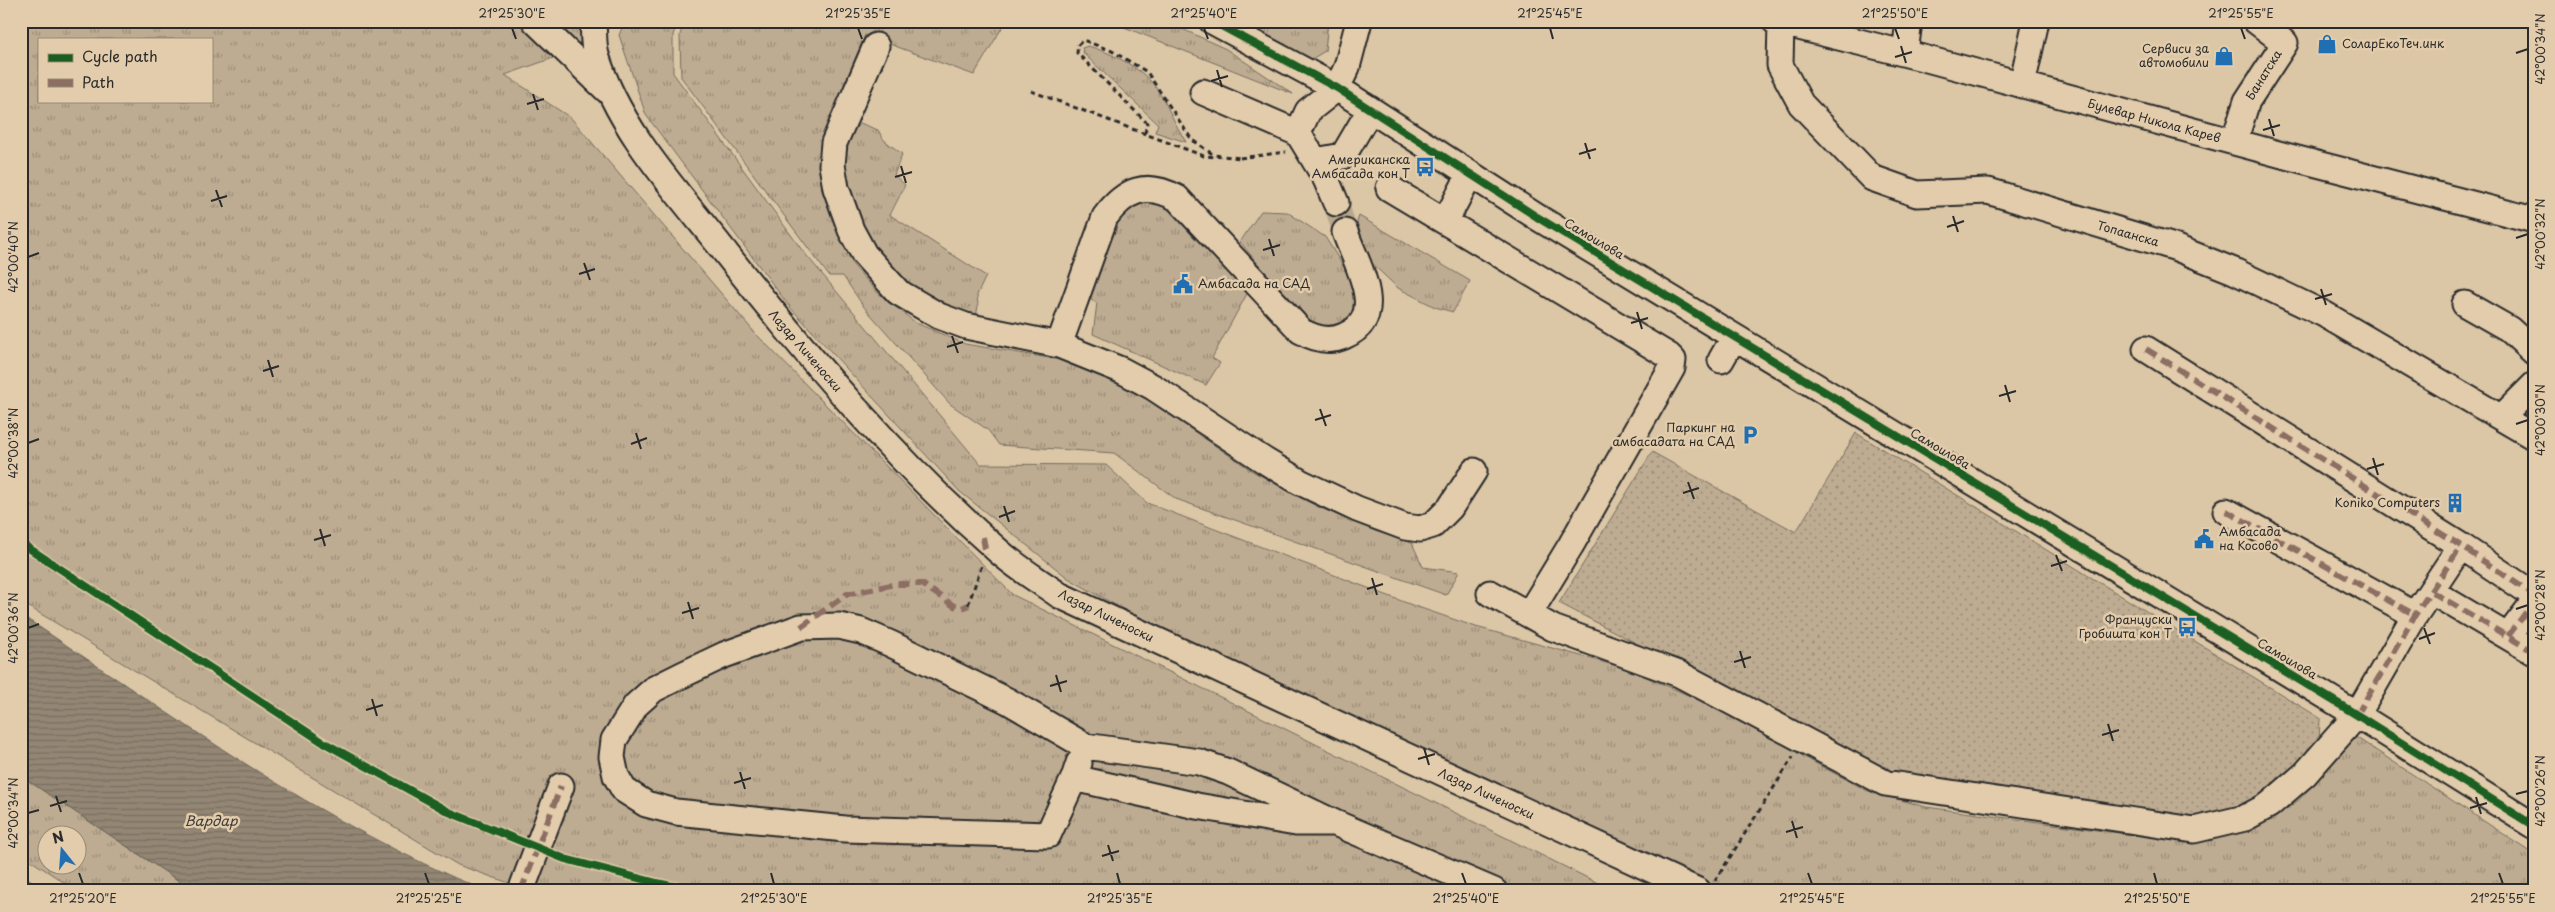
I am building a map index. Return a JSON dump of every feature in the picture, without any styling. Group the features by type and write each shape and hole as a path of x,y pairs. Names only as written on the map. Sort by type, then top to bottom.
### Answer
{"street":[{"path":"534,21 612,95"},
{"name":"Лазар Личеноски","path":"593,21 596,54 612,95 634,135 788,333 870,426 996,549 1059,595 1706,887"},
{"path":"1212,21 1337,88"},
{"path":"1298,133 1308,111 1337,88 1347,67 1359,21"},
{"path":"1905,53 1909,21"},
{"path":"2022,85 2036,21"},
{"name":"Банатска","path":"2234,142 2247,101 2284,43 2256,21"},
{"name":"Булевар Никола Карев","path":"1778,22 1905,53 2234,142 2534,220"},
{"name":"Топаанска","path":"1778,22 1780,65 1801,104 1872,178 1917,194 1988,191 2174,247 2234,271 2324,314 2534,437"},
{"path":"876,46 834,143 832,165 843,210 864,254 898,292 939,316 966,326 1059,345 1089,356 1153,387 1265,461 1328,497 1405,527 1420,529 1433,525 1450,508 1474,471"},
{"name":"Самоилова","path":"1337,88 1470,174 1734,337 2357,715 2534,826"},
{"path":"1203,92 1298,133 1326,179 1336,203"},
{"path":"1315,161 1343,156 1370,110"},
{"path":"1446,220 1470,174"},
{"path":"1389,188 1446,220 1673,360 1672,368 1571,545 1529,614"},
{"path":"1059,345 1105,217 1113,205 1130,193 1155,189 1177,198 1301,332 1326,340 1338,339 1358,328 1366,319 1369,308 1365,287 1345,232"},
{"path":"2465,304 2509,329 2534,352"},
{"path":"1721,360 1734,337"},
{"path":"2146,349 2461,546 2534,595"},
{"path":"2502,417 2534,385"},
{"path":"2226,511 2415,615"},
{"path":"1490,593 1553,628 1679,674 1885,782 2194,830 2245,818 2269,805 2305,774 2357,715 2415,615 2461,546"},
{"path":"2432,592 2534,652"},
{"path":"2508,636 2534,602"},
{"path":"1085,746 1074,778 1048,835 845,829 676,812 646,804 624,790 616,776 612,757 614,740 624,721 636,705 654,689 724,654 800,627 839,626 861,631 891,644 1008,701 1085,746 1199,762 1228,772 1335,822 1494,891"},
{"path":"1074,778 1233,813 1296,823 1335,822"},
{"path":"520,891 561,786"}],"path":[{"path":"1145,133 1147,123 1077,53 1078,45 1083,40 1112,51 1147,72 1192,140 1214,154 1241,158"},
{"path":"1031,91 1204,156 1241,158 1286,152 1315,161"},
{"path":"968,605 983,563"},
{"path":"1706,887 1804,740"}],"green space":[{"path":"21,21 591,21 576,50 505,75 571,118 755,333 1013,595 1614,891 532,891 458,865 21,602"},
{"path":"625,21 678,21 673,35 673,73 802,250 980,464 1106,465 1147,503 1412,605 1476,627 1628,669 1736,716 1815,763 1868,791 1926,807 2149,837 2206,840 2268,821 2299,800 2354,736 2534,854 2534,881 2525,891 1726,891 1201,654 1068,578 959,491 789,306 646,115 619,35"},
{"path":"684,21 1015,21 1003,26 974,75 865,35 830,119 821,162 822,191 853,265 878,293 916,323 965,344 1067,361 1121,382 1254,472 1316,506 1375,531 1412,543 1423,567 1459,572 1446,595 1176,499 1114,453 999,445 988,430 950,404 864,307 843,276 829,276 681,77 680,35"},
{"path":"1102,21 1165,21 1226,49 1293,94 1119,25"},
{"path":"1229,21 1328,21 1325,51 1305,63"},
{"path":"1088,46 1124,61 1148,78 1163,99 1186,142 1155,132 1158,124 1084,54 1082,48"},
{"path":"860,123 878,130 884,140 902,154 894,175 905,185 890,215 986,276 977,295 976,317 938,304 909,289 890,270 877,251 854,207 848,184 846,161 849,141"},
{"path":"1136,202 1165,204 1181,217 1249,290 1212,358 1220,363 1206,385 1093,334 1097,303 1089,299 1121,215"},
{"path":"1261,211 1287,212 1325,237 1360,293 1358,310 1346,325 1323,331 1301,316 1240,242"},
{"path":"1359,216 1470,281 1453,312 1435,307 1398,288 1368,260 1357,222"},
{"path":"1856,433 2320,718 2319,743 2258,800 2201,824 1893,777 1559,603 1652,452 1796,532"},
{"path":"21,776 194,891 77,891 51,874 88,874 88,824 38,824 38,865 21,854"},
{"path":"21,874 48,891 22,891"}],"water":[{"name":"Вардар","path":"21,615 190,728 305,800 424,864 486,891 194,891 21,776"}],"tunnel":[{"path":"1336,203 1345,232"}],"marked path":[{"path":"2146,349 2461,546 2534,595"},
{"path":"2226,511 2415,615"},
{"path":"983,537 986,555"},
{"path":"2357,715 2415,615 2461,546"},
{"path":"801,627 847,594 896,584 922,584 954,606 962,608 968,605"},
{"path":"2432,592 2534,652"},
{"path":"2508,636 2534,602"},
{"path":"521,891 561,786"}],"cycle path":[{"path":"1212,21 1337,88 1537,217 2357,715 2534,826"},
{"path":"21,543 321,741 449,812 565,859 696,891"}],"place":[{"name":"СоларЕкоТеч.инк","path":"2327,44"},
{"name":"Сервиси за автомобили","path":"2224,56"},
{"name":"Американска Амбасада кон Т","path":"1425,167"},
{"name":"Амбасада на САД","path":"1183,284"},
{"name":"Паркинг на амбасадата на САД","path":"1750,435"},
{"name":"Koniko Computers","path":"2455,503"},
{"name":"Амбасада на Косово","path":"2204,539"},
{"name":"Француски Гробишта кон Т","path":"2187,627"}]}
